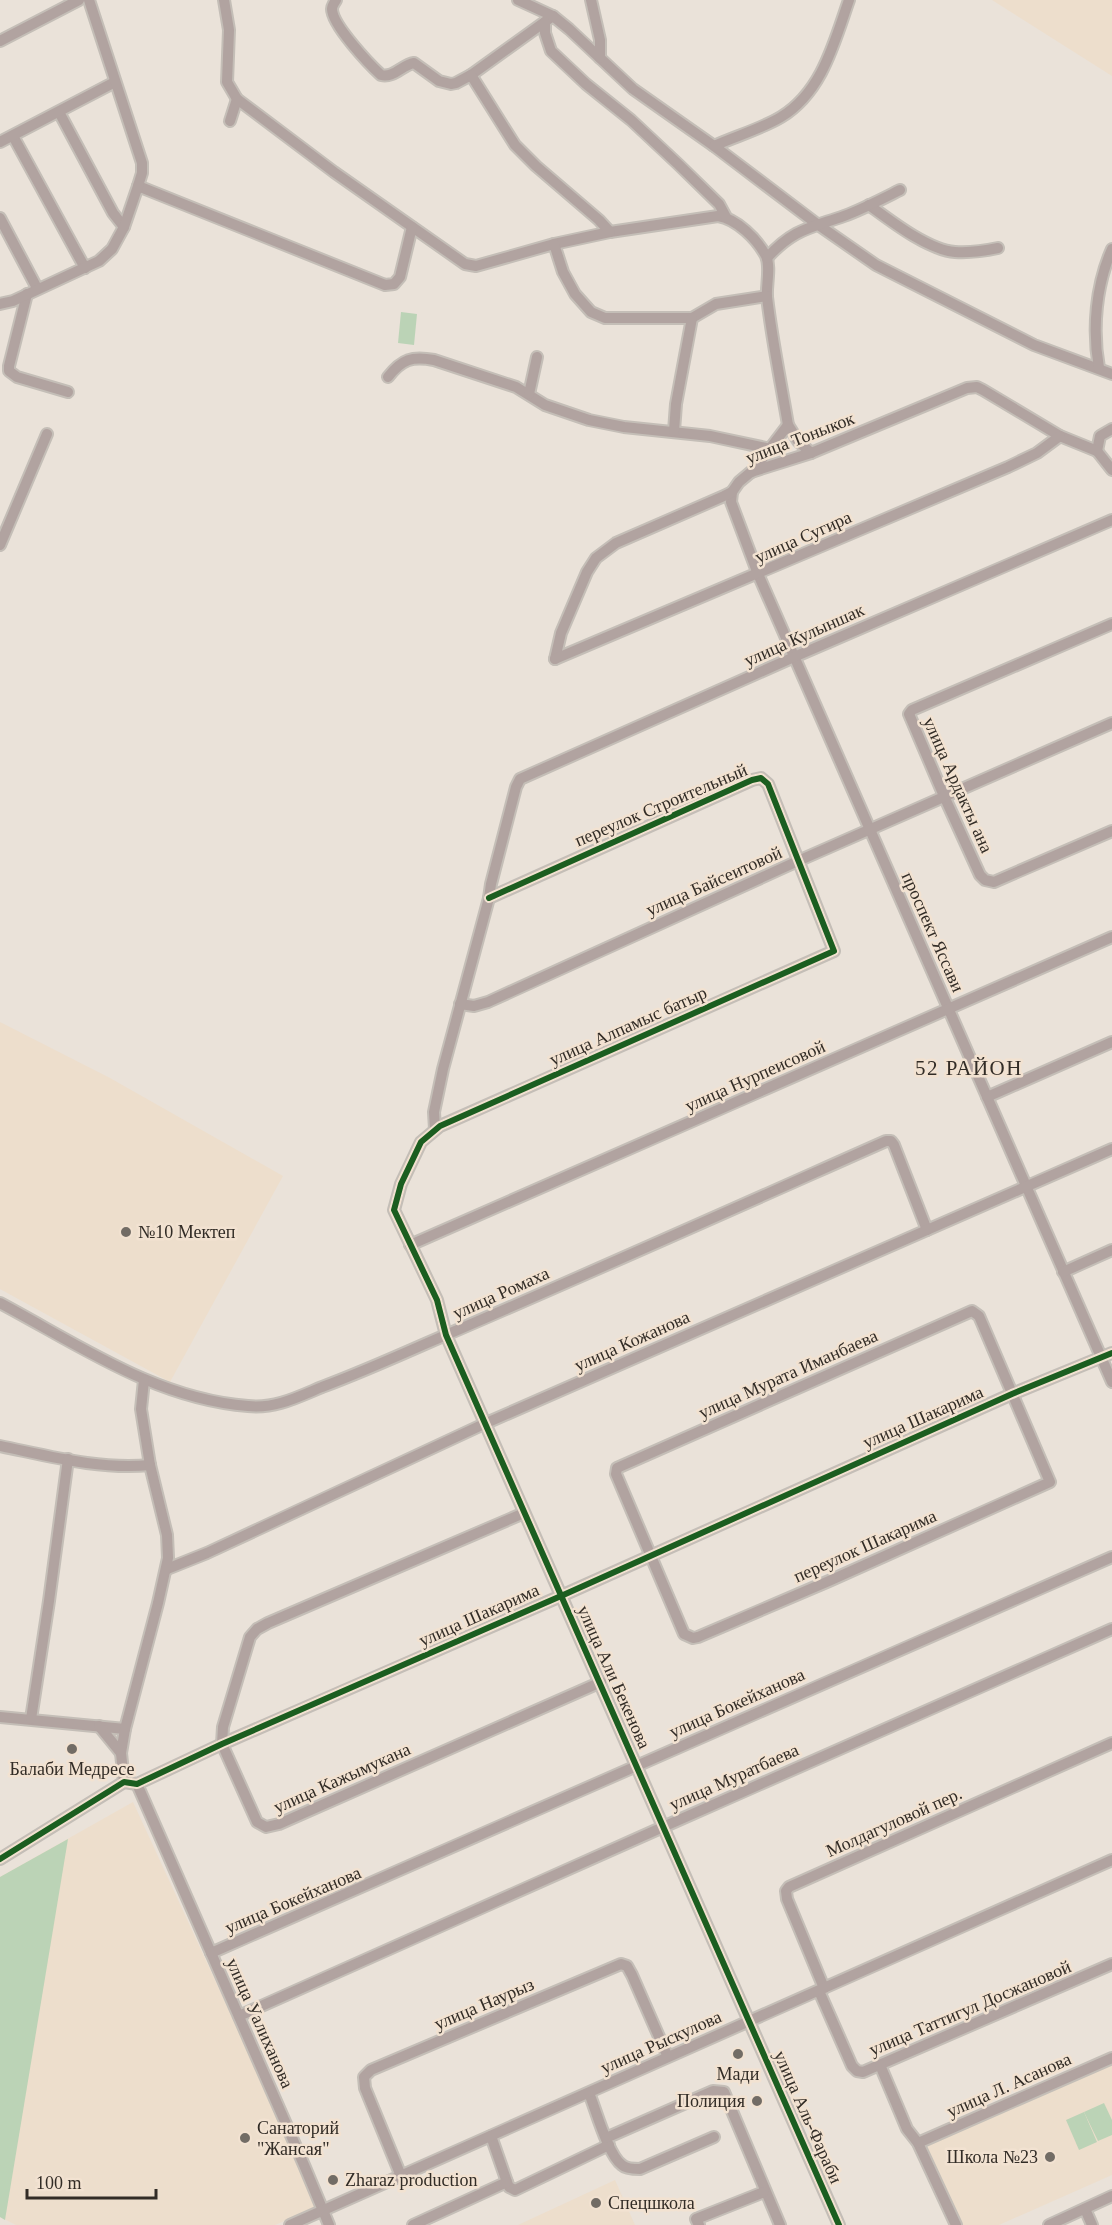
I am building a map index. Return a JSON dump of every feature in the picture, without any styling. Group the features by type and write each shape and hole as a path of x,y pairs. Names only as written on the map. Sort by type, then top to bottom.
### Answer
{"street":[{"path":"0,40 79,0"},
{"path":"0,304 99,261 112,249 124,227 142,173 142,163 89,0"},
{"path":"224,0 230,30 227,82 237,99 465,264 476,266 554,244 610,232 718,216 726,217"},
{"path":"336,0 332,9 335,20 381,75 391,75 411,63 421,66 439,81 446,83 456,83 471,75 549,19"},
{"path":"518,0 549,19 600,58 633,89 867,260 1034,345 1112,374"},
{"path":"591,0 600,40 600,58"},
{"path":"714,146 779,118 807,96 830,54 849,0"},
{"path":"549,19 545,33 551,51 678,164 719,204 726,217 750,235 767,258 767,296 788,425 798,441 812,453"},
{"path":"471,75 515,146 610,232"},
{"path":"0,142 115,82"},
{"path":"230,122 237,99"},
{"path":"59,112 113,213 124,227"},
{"path":"13,136 85,268"},
{"path":"138,186 385,285 394,284 400,277 412,227"},
{"path":"767,258 785,240 800,231 846,216 900,190"},
{"path":"869,205 936,247 953,252 976,252 998,248"},
{"path":"0,218 32,291 9,371 16,377 68,392"},
{"path":"554,244 563,272 575,294 591,312 605,318 692,318 716,304 767,296"},
{"path":"1099,368 1096,350 1097,304 1103,269 1112,249"},
{"path":"674,431 676,404 692,318"},
{"path":"529,394 537,357"},
{"path":"388,377 403,362 423,358 516,387 545,405 589,420 624,427 710,436 771,449"},
{"name":"улица Тоныкок","path":"555,659 561,633 587,572 597,558 616,543 732,492 739,482 751,472 812,453 967,388 977,387 983,390 1060,436"},
{"path":"751,472 788,425"},
{"path":"1097,451 1100,436 1112,429"},
{"path":"0,545 47,434"},
{"path":"1060,436 1097,451 1112,470"},
{"name":"улица Сугира","path":"555,659 1008,467 1037,453 1060,436"},
{"name":"проспект Яссави","path":"732,492 732,502 758,574 1025,1187 1063,1272 1107,1356 1112,1382"},
{"name":"улица Кулыншак","path":"489,898 520,778 1112,520"},
{"name":"улица Ардакты ана","path":"1112,624 910,712 910,718 982,879 989,882 1112,831"},
{"name":"улица Байсеитовой","path":"460,1004 474,1006 488,1002 798,861 1112,723"},
{"name":"переулок Строительный","path":"489,898 757,778 767,781 798,861"},
{"name":"улица Алпамыс батыр","path":"435,1129 834,951 798,861"},
{"path":"435,1129 434,1112 443,1069 489,898"},
{"name":"улица Нурпеисовой","path":"410,1245 1112,937"},
{"path":"987,1097 1112,1042"},
{"name":"улица Али Бекенова","path":"435,1129 421,1142 401,1184 394,1205 395,1215 422,1266 436,1300 446,1335 484,1424 601,1682 750,2022"},
{"name":"улица Ромаха","path":"0,1302 144,1380 173,1391 216,1402 249,1407 270,1406 344,1379 886,1141 891,1141 894,1145 927,1230"},
{"name":"улица Кожанова","path":"167,1569 484,1424 1112,1149"},
{"path":"1063,1272 1112,1250"},
{"name":"улица Мурата Иманбаева","path":"651,1554 616,1474 617,1468 630,1462 972,1311 979,1316 1012,1394"},
{"name":"улица Шакарима","path":"137,1784 222,1744 561,1596 1012,1394 1107,1356"},
{"path":"124,1782 121,1753 124,1729 167,1569 167,1535 150,1465 141,1408 144,1380"},
{"name":"переулок Шакарима","path":"651,1554 684,1634 693,1638 840,1576 1050,1482 1012,1394"},
{"path":"0,1446 110,1465 150,1465"},
{"path":"30,1719 50,1601 68,1459"},
{"path":"222,1744 223,1727 250,1637 257,1629 524,1513"},
{"name":"улица Бокейханова","path":"211,1953 1112,1557"},
{"name":"улица Муратбаева","path":"239,2016 1112,1629"},
{"name":"улица Кажымукана","path":"222,1744 257,1822 262,1827 268,1828 601,1682"},
{"path":"0,1717 124,1729"},
{"path":"99,1726 121,1753"},
{"name":"Молдагуловой пер.","path":"821,1989 787,1899 786,1891 789,1887 1112,1743"},
{"path":"0,1859 124,1782 137,1784"},
{"name":"улица Уалиханова","path":"137,1784 329,2225"},
{"name":"улица Рыскулова","path":"290,2225 589,2093 668,2055 750,2022 1112,1860"},
{"name":"улица Наурыз","path":"401,2176 365,2088 364,2077 371,2070 621,1964 627,1966 632,1975 668,2055"},
{"name":"улица Таттигул Досжановой","path":"821,1989 852,2066 857,2071 863,2072 1112,1964"},
{"name":"улица Аль-Фараби","path":"750,2022 839,2225"},
{"name":"улица Л. Асанова","path":"918,2143 1112,2058"},
{"path":"880,2066 907,2129 918,2143 957,2225"},
{"path":"491,2136 509,2187 519,2189 608,2141 720,2090 726,2095 780,2225"},
{"path":"589,2093 608,2141 621,2165 640,2169 714,2137"},
{"path":"413,2225 507,2182"},
{"path":"699,2225 696,2219 765,2192"},
{"path":"1049,2225 1112,2196"},
{"path":"1085,2209 1092,2225"}],"shaded area":[{"path":"992,0 1112,0 1112,76"},
{"name":"№10 Мектеп","path":"0,1022 110,1078 283,1176 170,1382 0,1289"},
{"path":"133,1802 319,2206 275,2225 16,2225 0,2217 0,1877"},
{"path":"1112,2064 1112,2175 999,2225 960,2225 925,2145"},
{"name":"Спецшкола","path":"615,2180 635,2225 518,2225"}],"green space":[{"path":"401,312 417,314 414,345 398,343"},
{"path":"68,1839 5,2220 0,2217 0,1877"},
{"path":"1104,2103 1112,2120 1112,2135 1098,2141 1084,2112"},
{"path":"1084,2112 1097,2142 1079,2150 1066,2120"}],"cycle path":[{"path":"489,898 752,780 761,778 768,784 834,951 440,1126 421,1142 401,1184 394,1210 437,1300 446,1335 839,2225"},
{"path":"0,1859 124,1782 137,1784 222,1744 561,1596 1012,1394 1112,1353"}],"place":[{"name":"№10 Мектеп","path":"126,1232"},
{"name":"Балаби Медресе","path":"72,1749"},
{"name":"Мади","path":"738,2054"},
{"name":"Полиция","path":"757,2101"},
{"name":"Санаторий \"Жансая\"","path":"245,2138"},
{"name":"Школа №23","path":"1050,2157"},
{"name":"Zharaz production","path":"333,2180"},
{"name":"Спецшкола","path":"596,2203"}],"district":[{"name":"52 РАЙОН","path":"969,1068"}]}
